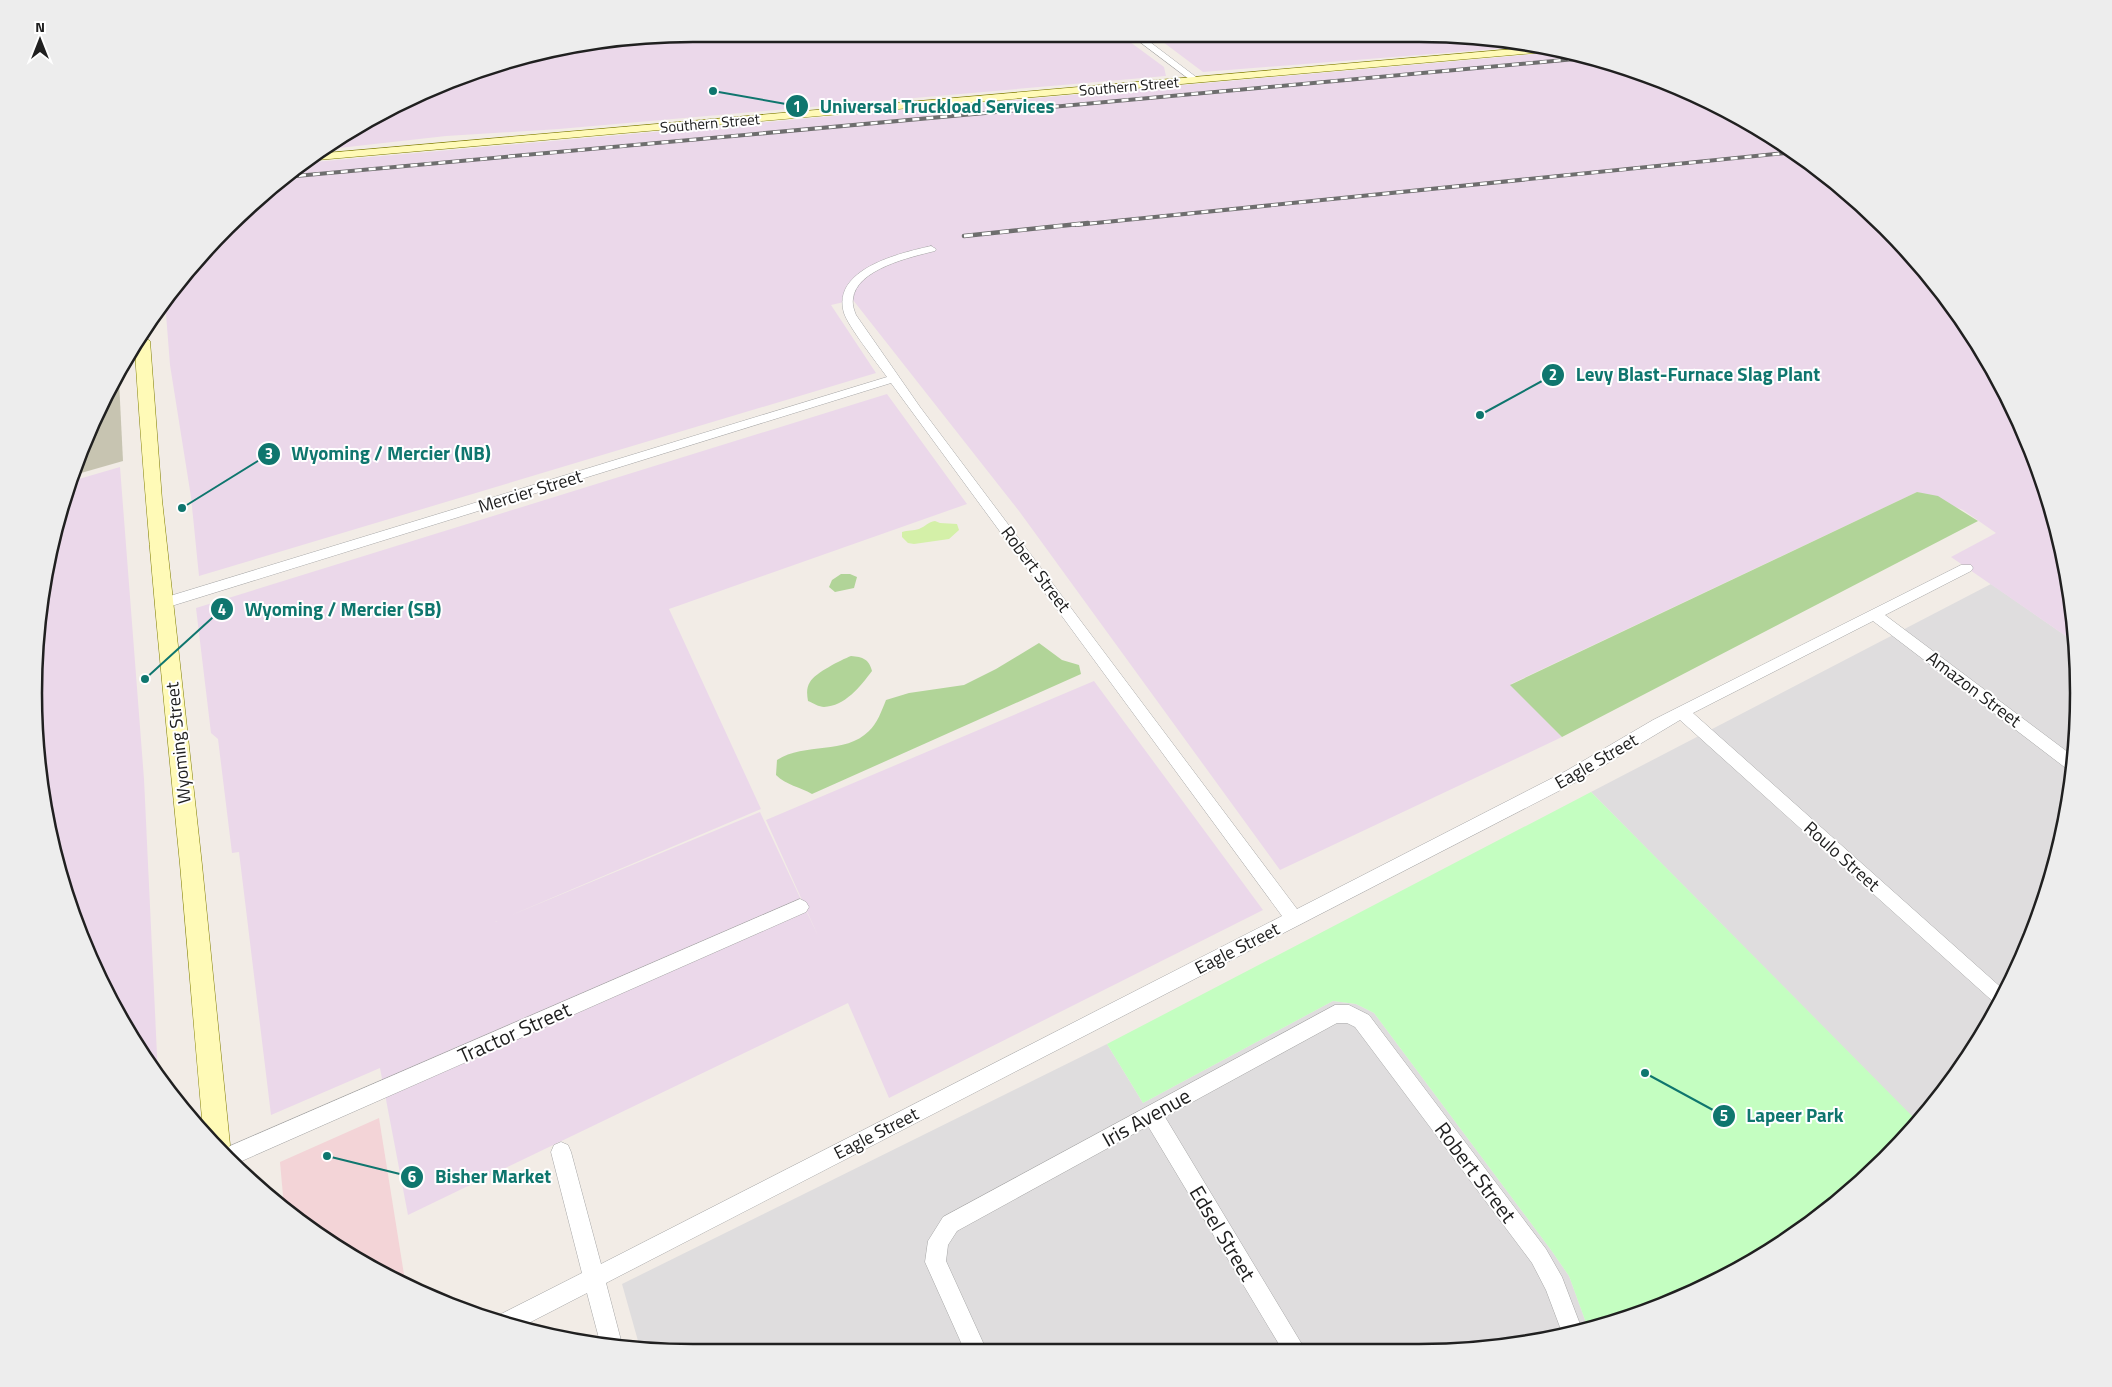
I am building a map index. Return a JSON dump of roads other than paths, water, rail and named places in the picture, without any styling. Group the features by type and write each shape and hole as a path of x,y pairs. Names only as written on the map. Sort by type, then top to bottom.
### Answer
{"street":[{"path":"1144,42 1196,80"},
{"name":"Southern Street","path":"326,157 1522,51"},
{"name":"Robert Street","path":"931,249 897,258 877,266 862,276 847,296 847,307 850,315 916,410 1294,919"},
{"name":"Wyoming Street","path":"142,348 153,500 166,603 174,713 191,865 216,1136"},
{"name":"Mercier Street","path":"166,603 895,378"},
{"name":"Eagle Street","path":"514,1319 1572,776 1682,712 1966,568"},
{"name":"Amazon Street","path":"1874,614 2066,759"},
{"name":"Roulo Street","path":"1682,712 1995,994"},
{"name":"Tractor Street","path":"234,1155 800,907"},
{"name":"Iris Avenue","path":"973,1344 935,1262 938,1241 950,1224 1335,1014 1349,1014 1362,1021"},
{"name":"Robert Street","path":"1362,1021 1539,1256 1555,1284 1570,1326"},
{"name":"Edsel Street","path":"1152,1114 1291,1344"},
{"path":"561,1152 610,1339"}],"railway":[{"path":"299,176 1566,60"},
{"path":"1076,225 1782,153"},
{"path":"964,236 1088,223"}],"place":[{"name":"Universal Truckload Services","path":"713,91"},
{"name":"Levy Blast-Furnace Slag Plant","path":"1480,415"},
{"name":"Wyoming / Mercier (NB)","path":"182,508"},
{"name":"Wyoming / Mercier (SB)","path":"145,679"},
{"name":"Lapeer Park","path":"1645,1073"},
{"name":"Bisher Market","path":"327,1156"}]}
